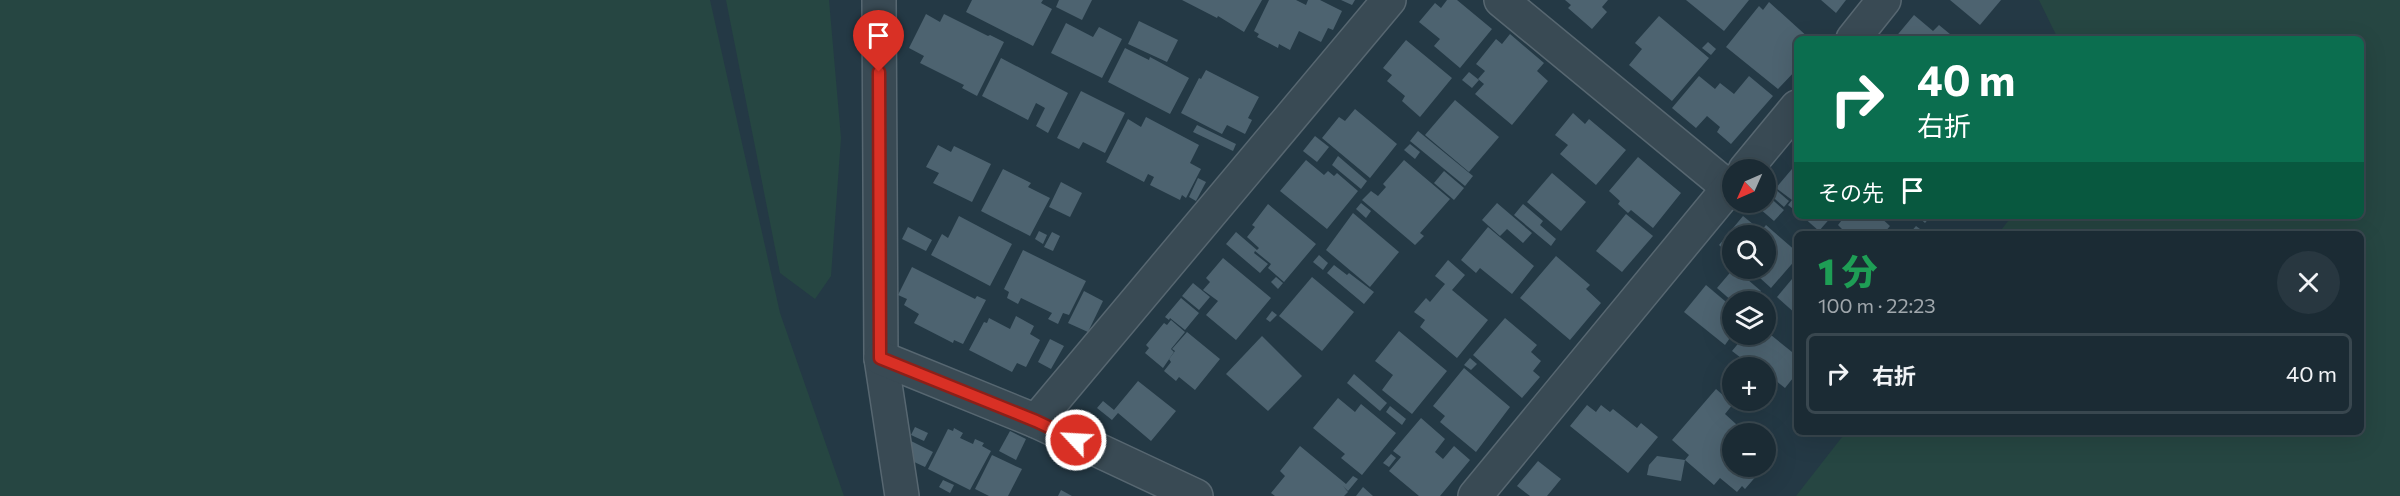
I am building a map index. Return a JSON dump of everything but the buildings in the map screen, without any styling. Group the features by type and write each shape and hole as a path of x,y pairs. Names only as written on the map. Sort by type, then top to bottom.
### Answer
{"street":[{"path":"879,0 880,358 902,496"},
{"path":"1036,421 1389,0"},
{"path":"1501,0 1722,170"},
{"path":"1855,36 1884,0"},
{"path":"1754,159 1794,111"},
{"path":"1475,496 1722,198"},
{"path":"880,358 1036,421 1196,496"}],"green space":[{"path":"0,0 710,0 780,313 844,496 0,496"},
{"path":"726,0 829,0 841,138 831,276 815,299 780,273"},
{"path":"2039,0 2400,0 2400,496 1796,496 1844,435 2364,435 2364,231 2000,231 2010,219 2364,219 2364,36 2057,36"}],"route":[{"path":"879,72 880,358 1036,421 1076,440"}]}
